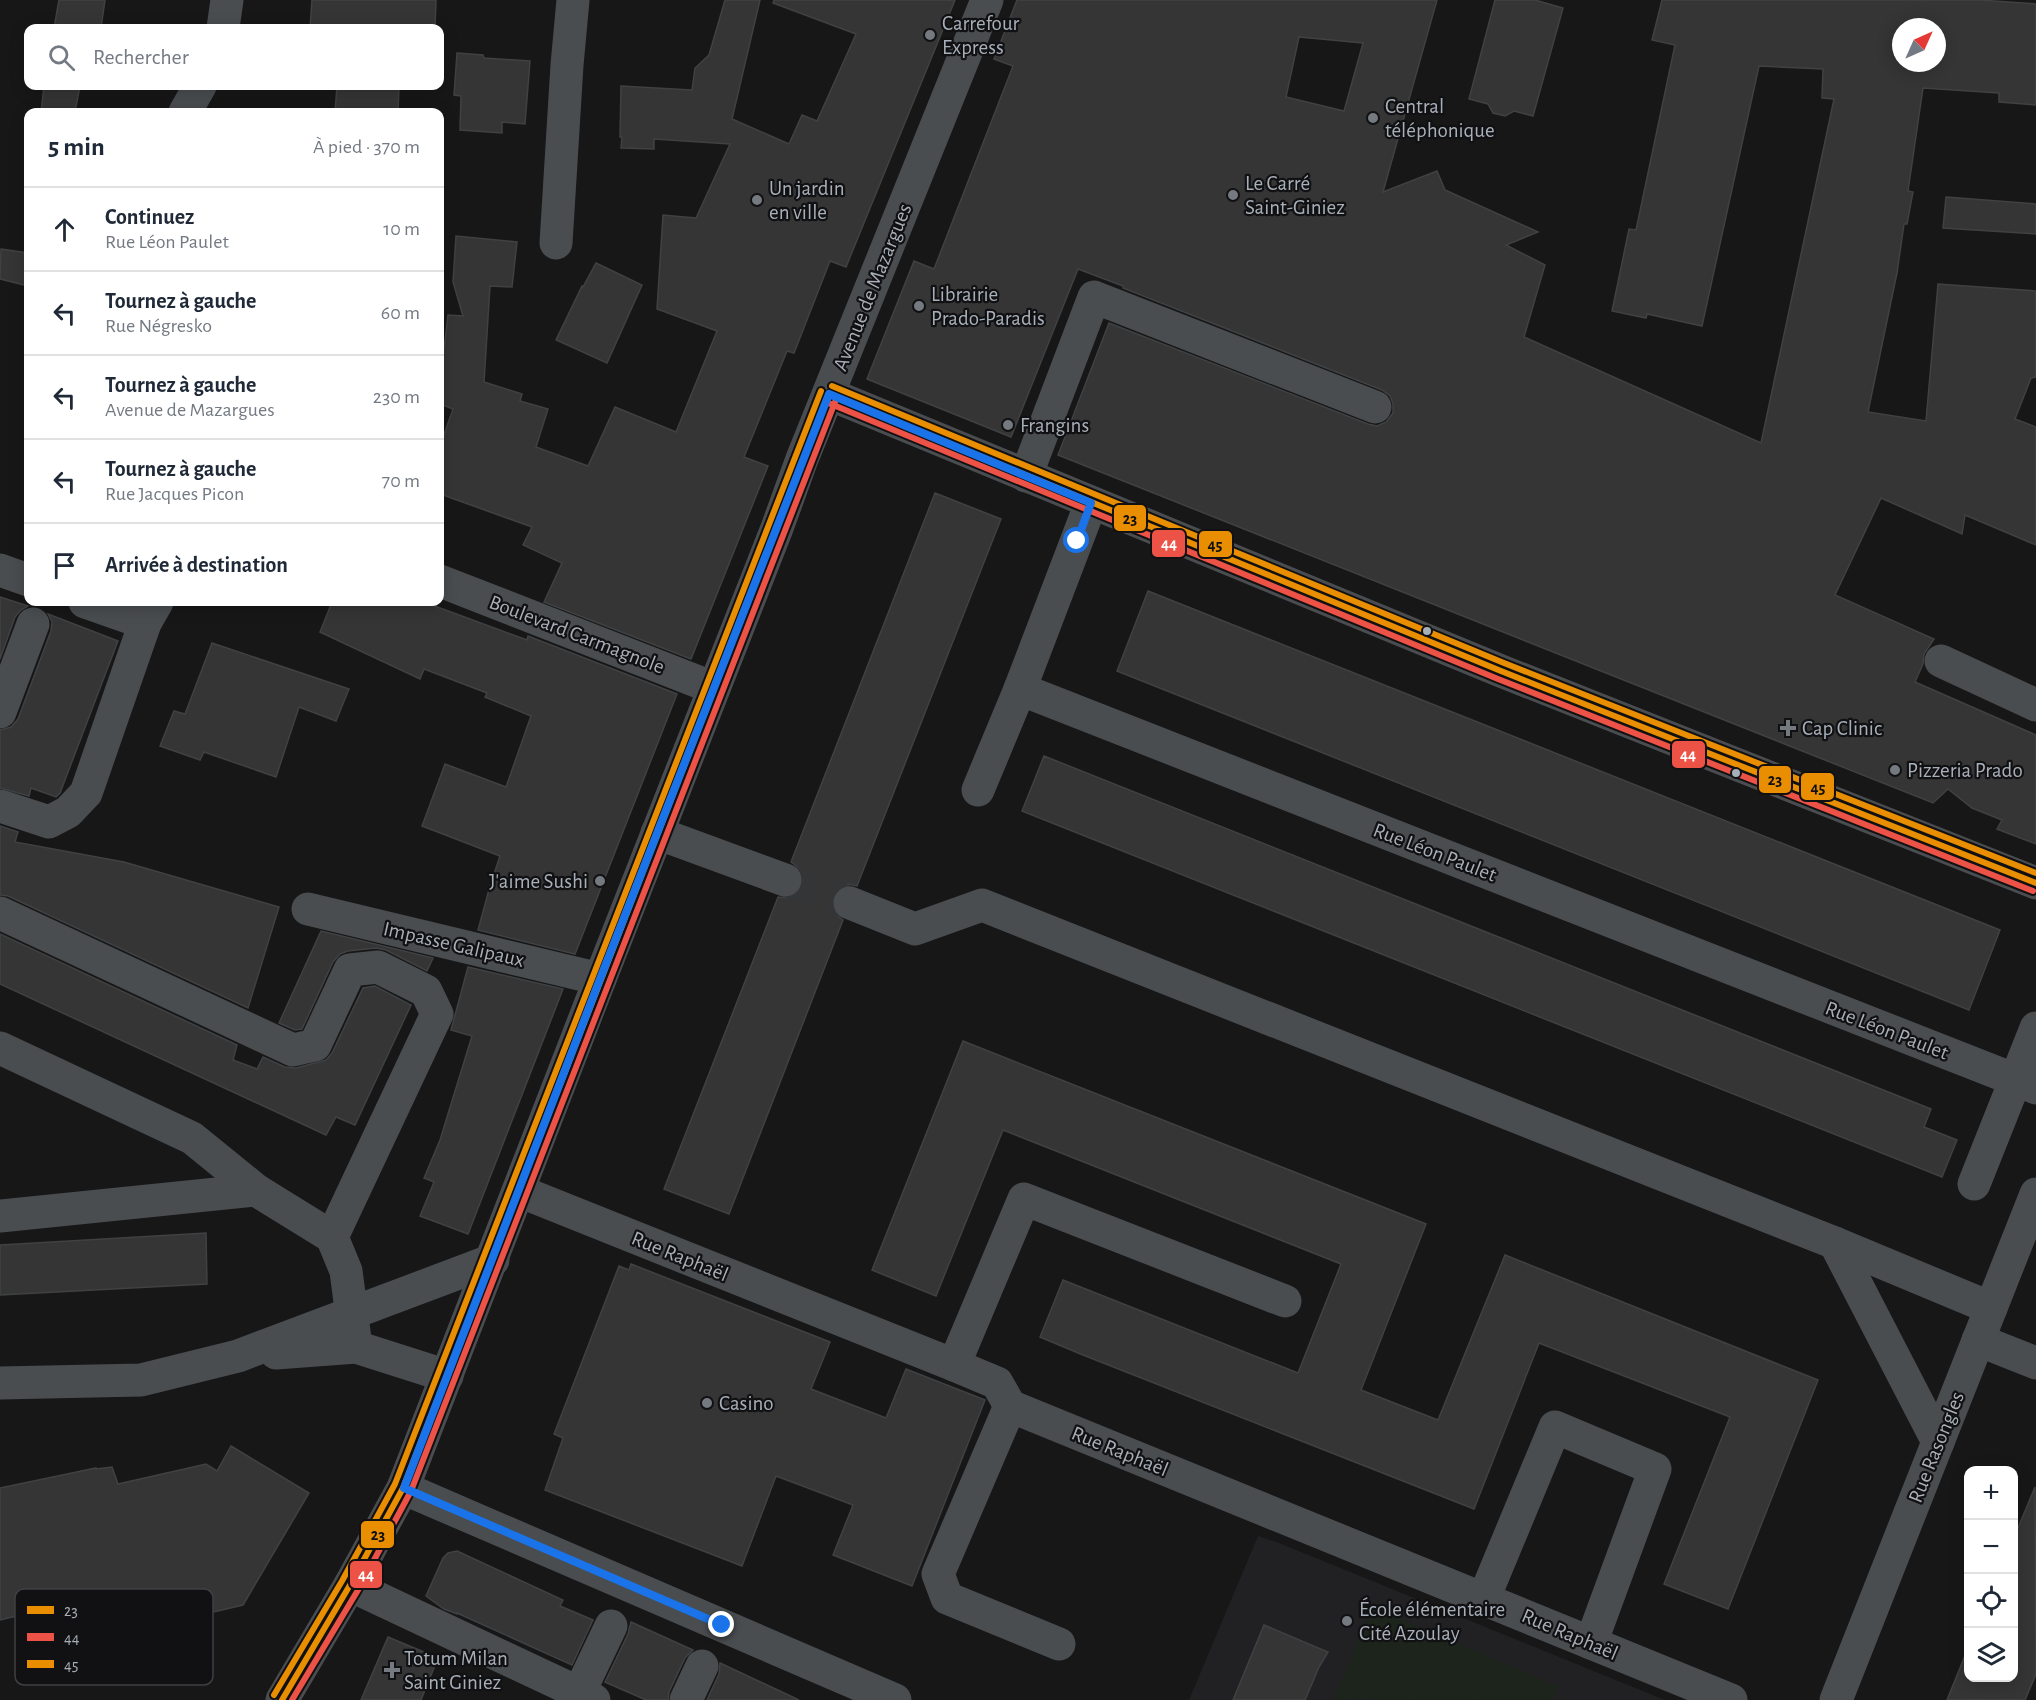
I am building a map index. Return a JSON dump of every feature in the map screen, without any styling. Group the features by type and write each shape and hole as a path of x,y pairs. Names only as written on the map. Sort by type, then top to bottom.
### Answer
{"street":[{"path":"224,24 227,0"},
{"path":"556,243 573,0"},
{"name":"Avenue de Mazargues","path":"282,1700 404,1488 829,394 987,0"},
{"path":"187,108 198,90"},
{"path":"1026,476 1095,297 1375,407"},
{"path":"829,394 1501,671 2036,883"},
{"path":"978,790 1020,689 1091,503"},
{"path":"0,570 24,579"},
{"name":"Boulevard Carmagnole","path":"444,583 714,688"},
{"path":"0,806 49,822 68,813 86,794 151,612 111,606"},
{"path":"0,712 33,624"},
{"path":"1941,662 2036,705"},
{"name":"Rue Léon Paulet","path":"1020,689 2026,1084"},
{"path":"657,833 785,880"},
{"path":"850,903 915,929 982,905 1991,1308"},
{"name":"Impasse Galipaux","path":"308,909 600,979"},
{"path":"0,913 293,1050 315,1045 350,970 378,967 426,991 437,1014 332,1237"},
{"path":"1974,1184 2026,1084 2036,1028"},
{"path":"0,1048 192,1138 256,1190 332,1237 346,1271 356,1347"},
{"path":"0,1216 256,1190"},
{"name":"Rue Raphaël","path":"519,1191 997,1383 1011,1406 1731,1700"},
{"name":"Rue Rasongles","path":"1836,1700 2036,1194"},
{"path":"954,1365 1024,1199 1285,1301"},
{"path":"1835,1244 1938,1442"},
{"path":"0,1383 141,1380 238,1356 493,1260"},
{"path":"1978,1340 2036,1363"},
{"path":"238,1356 356,1347 447,1376"},
{"path":"1011,1406 938,1574 947,1598 1059,1644"},
{"path":"1484,1598 1554,1427 1655,1469 1591,1643"},
{"path":"404,1488 895,1700"},
{"path":"350,1585 587,1696 611,1626"},
{"path":"686,1700 702,1665"}],"shaded area":[{"name":"École élémentaire Cité Azoulay","path":"1258,1536 1279,1543 1665,1700 1189,1700"},
{"path":"1373,1607 1559,1687 1553,1700 1334,1699"}],"building":[{"path":"59,0 105,0 102,24 55,24"},
{"path":"312,0 436,0 435,24 310,24"},
{"path":"725,0 760,0 732,119 789,144 802,115 817,121 856,34 773,3 774,0 955,0 846,267 830,261 794,353 787,351 744,457 768,466 691,659 544,602 562,563 523,545 532,527 444,495 444,435 453,409 444,406 444,349 448,315 463,316 453,282 456,236 517,242 512,287 490,286 484,382 522,394 520,401 548,409 536,447 588,466 615,407 676,432 717,331 657,309 663,215 696,218 730,144 654,139 654,149 621,148 621,86 692,90 695,68 709,55"},
{"path":"1017,0 1437,0 1383,192 1437,171 1445,190 1538,232 1506,245 1545,265 1524,337 1761,443 1834,99 1822,98 1823,69 1759,66 1702,326 1647,314 1646,318 1612,311 1629,229 1636,230 1675,45 1652,40 1662,0 1980,0 2036,4 2036,105 1999,102 1999,93 1923,88 1908,191 1913,192 1907,224 1904,224 1897,273 1868,412 1926,421 1938,284 2036,291 2036,377 2031,378 2015,419 2036,427 2036,545 1965,515 1962,534 1881,498 1835,595 1934,639 1924,654 1923,664 1915,682 2036,735 2036,844 1997,829 2002,820 1972,808 1948,789 1933,803 1058,455 1109,323 1368,424 1377,426 1386,422 1393,413 1390,396 1382,390 1123,288 1123,286 1078,269 1011,437 867,379 914,261 934,269 1013,66 994,59","holes":["1299,37 1363,43 1344,111 1286,97"]},
{"path":"1495,0 1535,0 1563,8 1533,116 1514,111 1505,116 1493,113 1488,104 1469,99"},
{"path":"457,53 483,55 484,58 530,61 525,124 502,122 502,133 460,130 461,96 454,95"},
{"path":"44,90 79,90 76,108 41,108"},
{"path":"337,90 399,90 398,108 335,108"},
{"path":"1946,197 2036,204 2036,234 1943,228"},
{"path":"1,249 24,252 24,285 0,279"},
{"path":"596,263 642,285 607,363 556,340 582,286"},
{"path":"935,493 1001,519 857,886 848,884 839,888 832,897 835,914 843,920 729,1214 664,1189 778,897 789,898 797,894 802,887 803,876 799,868 791,862"},
{"path":"1148,591 2000,930 1969,1010 1117,671"},
{"path":"0,597 28,606 15,617 0,659"},
{"path":"330,606 435,606 527,640 528,636 677,694 575,954 478,930 500,856 422,826 445,764 506,787 531,716 485,697 487,693 424,669 420,679 320,632"},
{"path":"48,614 118,641 60,793 56,797 31,788 29,796 0,788 0,730 11,727 18,719 51,631 52,622"},
{"path":"212,643 349,689 336,721 299,707 276,777 204,752 200,760 160,746 174,711 185,714"},
{"path":"1044,756 1931,1109 1924,1127 1957,1140 1942,1177 1022,811"},
{"path":"0,826 18,832 15,842 124,862 279,907 248,1008 8,896 0,895"},
{"path":"321,931 433,958 427,971 386,950 376,948 340,954 333,962 302,1029 295,1030 279,1023"},
{"path":"0,934 237,1045 233,1060 257,1069 263,1057 285,1067 296,1068 326,1060 332,1053 363,988 375,986 411,1005 355,1125 336,1117 326,1135 0,984"},
{"path":"468,967 563,989 468,1234 420,1216 434,1182 424,1178 440,1140 472,1036 451,1030"},
{"path":"963,1041 1426,1224 1361,1390 1438,1420 1505,1255 1818,1380 1728,1609 1664,1584 1730,1417 1539,1343 1474,1509 1083,1355 1040,1337 1063,1280 1298,1373 1341,1264 1003,1130 936,1296 872,1270"},
{"path":"206,1233 207,1284 0,1295 0,1245"},
{"name":"Casino","path":"631,1264 830,1342 811,1389 886,1418 906,1369 985,1400 912,1586 833,1555 853,1505 776,1476 742,1566 545,1490 563,1438 554,1434 619,1266 629,1270"},
{"path":"231,1446 309,1493 243,1605 213,1612 213,1589 15,1589 15,1616 0,1620 0,1488 96,1468 112,1467 118,1484 206,1464 217,1471"},
{"path":"2035,1487 2036,1674 2025,1700 1947,1700 1964,1658 1964,1682 2018,1682 2018,1528"},
{"path":"457,1551 563,1600 560,1606 593,1620 572,1665 444,1609 426,1596 443,1558 448,1553"},
{"path":"631,1622 693,1650 685,1658 669,1692 668,1700 646,1700 605,1682 628,1634"},
{"path":"1264,1625 1328,1652 1305,1700 1233,1700"},
{"path":"388,1637 438,1658 421,1700 361,1700"},
{"path":"720,1663 799,1700 707,1700 719,1674"}],"tunnel":[{"path":"785,880 850,903"}],"transit line":[{"name":"45","path":"832,386 1504,663 2036,873"},
{"name":"45","path":"274,1695 342,1581 395,1484 821,391"},
{"name":"23","path":"829,394 1501,671 2036,883"},
{"name":"23","path":"282,1700 350,1585 403,1488 829,394"},
{"name":"44","path":"292,1700 358,1590 411,1491 837,397"},
{"name":"44","path":"826,402 1498,679 2033,891"}],"place":[{"name":"Carrefour Express","path":"930,35"},
{"name":"Central téléphonique","path":"1373,118"},
{"name":"Le Carré Saint-Giniez","path":"1233,195"},
{"name":"Un jardin en ville","path":"757,200"},
{"name":"Librairie Prado-Paradis","path":"919,306"},
{"name":"Frangins","path":"1008,425"},
{"name":"Cap Clinic","path":"1788,728"},
{"name":"Pizzeria Prado","path":"1895,770"},
{"name":"J'aime Sushi","path":"600,881"},
{"name":"Casino","path":"707,1403"},
{"name":"École élémentaire Cité Azoulay","path":"1347,1621"},
{"name":"Totum Milan Saint Giniez","path":"392,1670"}],"route":[{"path":"722,1625 404,1488 829,394 1091,503 1077,541"}]}
